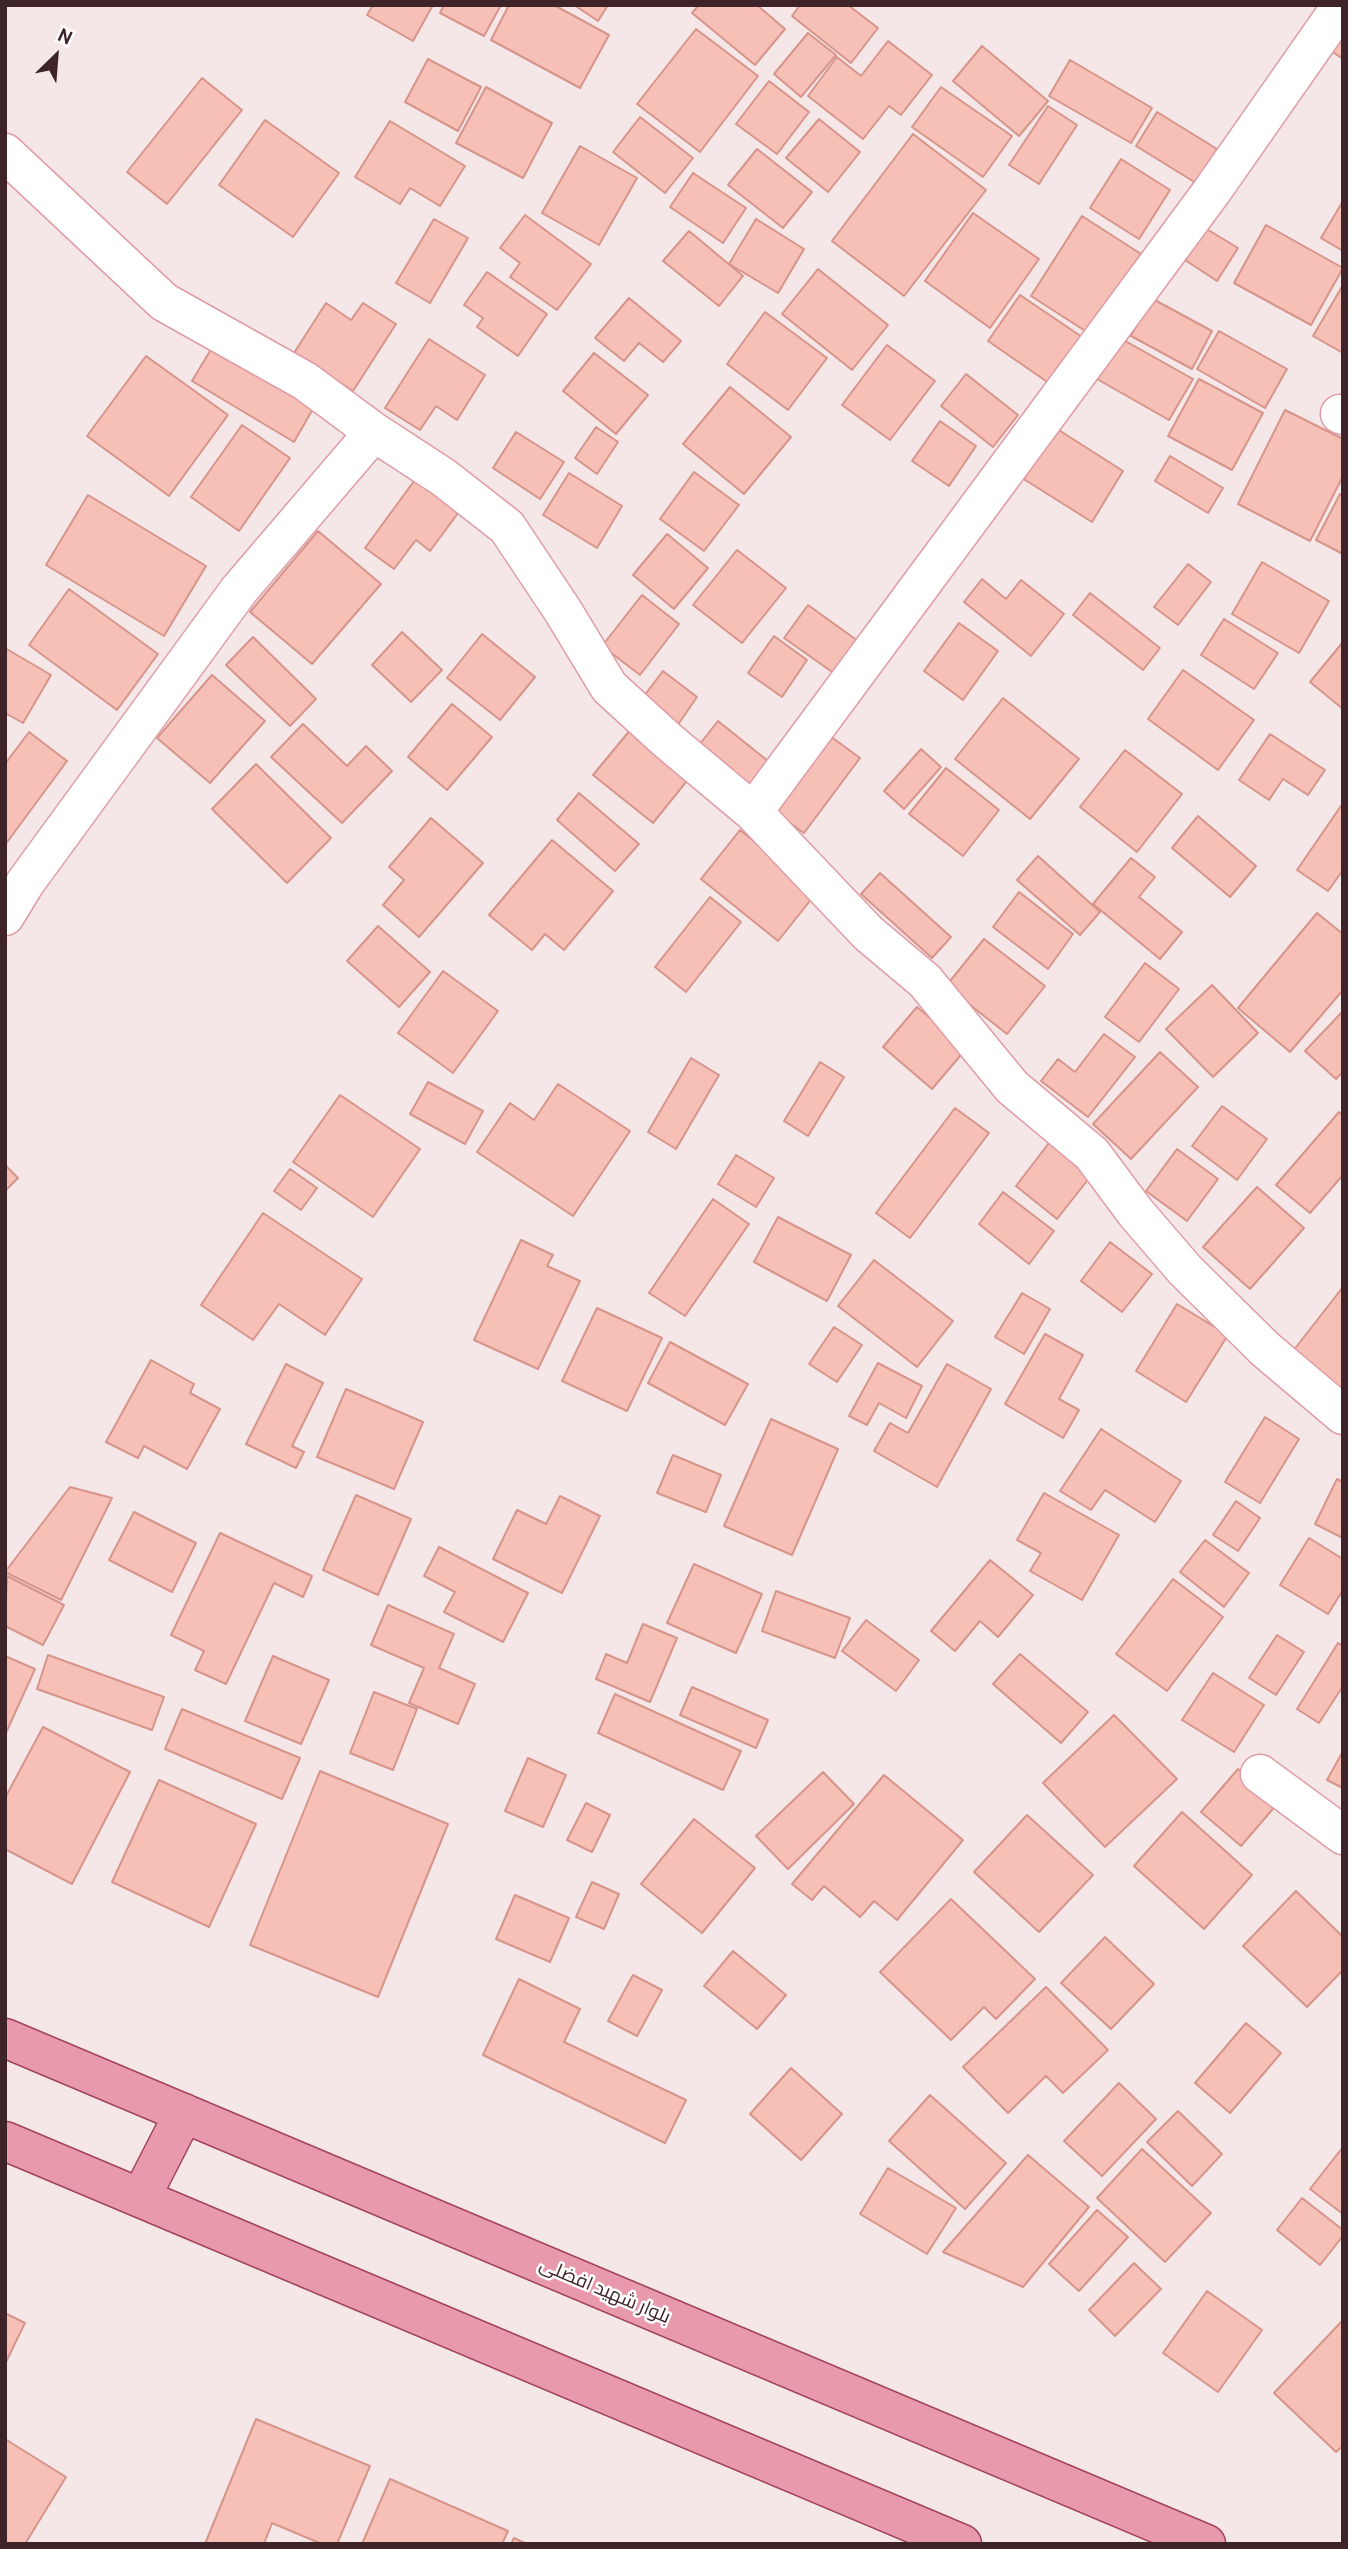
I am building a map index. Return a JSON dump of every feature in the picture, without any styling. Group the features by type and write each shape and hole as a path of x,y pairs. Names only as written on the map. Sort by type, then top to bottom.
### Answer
{"main road":[{"name":"بلوار شهید افضلی","path":"5,2038 1206,2544"},
{"path":"141,2197 184,2113"},
{"path":"5,2141 962,2544"}],"street":[{"path":"753,812 1212,191 1342,5"},
{"path":"5,153 164,302 305,381 374,432 443,477 507,527 564,611 609,687 753,812 869,933 925,981 1012,1087 1092,1154 1136,1213 1185,1270 1265,1349 1343,1415"},
{"path":"5,915 239,590 374,432"},
{"path":"1260,1774 1343,1835"}],"building":[{"path":"373,5 433,5 413,41 367,15"},
{"path":"444,5 501,5 484,36 440,13"},
{"path":"509,5 554,5 609,35 580,88 491,40"},
{"path":"574,5 608,5 598,21"},
{"path":"699,5 757,5 785,29 755,65 692,13"},
{"path":"800,5 848,5 878,28 851,63 792,16"},
{"path":"696,29 758,76 700,152 637,104"},
{"path":"808,33 836,55 801,97 774,74"},
{"path":"1343,34 1343,59 1331,51"},
{"path":"888,41 932,75 901,115 889,106 863,139 808,96 837,57 861,76"},
{"path":"982,46 1048,101 1019,136 953,81"},
{"path":"428,59 481,87 458,131 405,102"},
{"path":"1070,60 1152,108 1131,143 1049,96"},
{"path":"202,78 242,110 167,204 127,172"},
{"path":"769,81 809,112 777,154 736,124"},
{"path":"486,87 552,123 523,178 456,143"},
{"path":"941,87 1012,136 983,177 912,127"},
{"path":"1048,106 1077,125 1039,184 1009,165"},
{"path":"1157,112 1217,149 1196,183 1136,146"},
{"path":"640,117 693,158 665,193 613,152"},
{"path":"819,119 860,152 828,192 786,158"},
{"path":"265,120 339,173 293,237 219,185"},
{"path":"390,121 465,166 440,206 410,188 400,204 355,177"},
{"path":"913,134 986,190 904,296 832,241"},
{"path":"580,146 637,178 599,245 542,213"},
{"path":"757,149 812,192 783,228 728,185"},
{"path":"1121,159 1170,190 1139,239 1090,208"},
{"path":"693,173 746,208 723,243 670,207"},
{"path":"1343,201 1343,251 1321,238"},
{"path":"973,213 1039,259 990,328 925,281"},
{"path":"525,215 591,264 557,310 510,277 520,263 500,248"},
{"path":"1082,216 1141,254 1090,334 1031,296"},
{"path":"434,219 468,238 430,303 396,283"},
{"path":"756,219 804,249 778,293 729,264"},
{"path":"1266,225 1343,268 1311,325 1234,283"},
{"path":"1205,228 1238,248 1217,281 1185,260"},
{"path":"689,231 743,276 719,306 663,261"},
{"path":"818,269 888,325 852,370 782,314"},
{"path":"487,272 547,314 518,356 477,327 483,318 464,305"},
{"path":"1343,285 1343,353 1313,336"},
{"path":"1020,295 1091,343 1059,390 988,341"},
{"path":"629,298 681,341 663,362 639,343 624,361 595,338"},
{"path":"1151,298 1212,331 1192,369 1131,336"},
{"path":"326,303 351,320 363,303 396,324 353,391 294,353"},
{"path":"765,312 827,358 788,410 727,364"},
{"path":"1219,331 1287,369 1265,408 1197,369"},
{"path":"1120,338 1193,379 1169,420 1097,379"},
{"path":"429,339 485,375 457,420 436,406 420,430 385,408"},
{"path":"887,345 935,381 890,440 842,405"},
{"path":"213,346 314,407 294,442 192,381"},
{"path":"594,353 648,395 616,434 563,391"},
{"path":"146,356 228,415 169,496 87,436"},
{"path":"966,374 1018,415 993,447 941,406"},
{"path":"1199,379 1263,413 1232,470 1168,436"},
{"path":"730,387 791,437 744,494 683,444"},
{"path":"1285,410 1343,439 1343,476 1310,541 1238,504"},
{"path":"940,421 976,446 949,486 912,461"},
{"path":"242,425 290,458 239,531 191,497"},
{"path":"596,427 618,442 597,474 575,458"},
{"path":"1054,427 1123,471 1092,522 1022,478"},
{"path":"516,432 564,462 540,499 493,468"},
{"path":"1170,456 1223,488 1208,513 1155,481"},
{"path":"694,472 739,505 704,551 660,519"},
{"path":"569,473 622,506 597,548 543,515"},
{"path":"417,477 461,509 430,551 416,540 394,569 365,548"},
{"path":"1340,494 1343,496 1343,554 1316,540"},
{"path":"88,495 206,566 164,636 46,565"},
{"path":"318,531 381,584 312,664 250,612"},
{"path":"667,534 708,568 674,609 633,575"},
{"path":"737,550 786,588 742,643 693,605"},
{"path":"1262,562 1329,601 1299,653 1232,614"},
{"path":"1188,564 1211,582 1178,625 1154,607"},
{"path":"982,579 1006,599 1021,580 1064,614 1031,656 964,602"},
{"path":"69,589 158,654 117,710 29,645"},
{"path":"1090,593 1160,648 1143,670 1073,615"},
{"path":"642,595 679,624 640,675 602,646"},
{"path":"808,605 858,641 835,674 784,638"},
{"path":"1224,619 1278,653 1254,689 1201,655"},
{"path":"959,623 998,651 963,700 924,671"},
{"path":"402,632 442,670 411,702 372,665"},
{"path":"482,634 535,677 500,720 447,678"},
{"path":"774,636 807,660 782,697 748,673"},
{"path":"253,637 316,699 290,726 226,665"},
{"path":"1343,642 1343,709 1310,682"},
{"path":"5,648 51,675 23,723 5,713"},
{"path":"1183,670 1254,720 1218,770 1148,719"},
{"path":"663,671 697,697 677,726 641,700"},
{"path":"212,675 265,721 210,783 157,738"},
{"path":"1003,698 1079,759 1030,819 955,759"},
{"path":"452,704 492,737 447,790 408,757"},
{"path":"718,721 768,761 745,790 696,749"},
{"path":"303,724 347,766 366,746 392,771 342,823 271,757"},
{"path":"631,729 690,777 653,823 593,775"},
{"path":"29,732 67,761 5,845 5,764"},
{"path":"826,733 860,758 804,833 770,809"},
{"path":"1270,734 1325,770 1308,795 1283,779 1269,800 1239,780"},
{"path":"921,749 941,767 904,809 884,791"},
{"path":"1125,750 1182,794 1137,852 1080,807"},
{"path":"256,764 331,838 287,883 212,809"},
{"path":"946,768 999,810 963,856 909,814"},
{"path":"579,793 639,844 615,871 557,820"},
{"path":"1343,803 1343,870 1328,891 1297,870"},
{"path":"1198,816 1256,866 1230,897 1172,848"},
{"path":"431,818 483,863 419,937 383,905 404,880 389,867"},
{"path":"740,830 817,892 778,941 701,879"},
{"path":"552,840 613,891 564,950 545,934 532,950 489,915"},
{"path":"1038,856 1100,912 1080,935 1017,880"},
{"path":"1131,858 1155,877 1139,897 1182,932 1160,959 1093,904"},
{"path":"880,873 951,937 932,958 861,894"},
{"path":"1019,892 1073,934 1048,969 993,927"},
{"path":"710,897 741,922 686,992 655,967"},
{"path":"1317,913 1343,934 1343,990 1290,1052 1238,1008"},
{"path":"378,926 430,972 399,1007 347,961"},
{"path":"984,939 1045,986 1007,1034 946,986"},
{"path":"1145,963 1179,989 1139,1042 1105,1017"},
{"path":"443,971 498,1011 453,1073 398,1033"},
{"path":"1212,985 1258,1033 1213,1077 1166,1029"},
{"path":"917,1007 966,1049 932,1089 883,1047"},
{"path":"1343,1011 1343,1072 1336,1079 1305,1051"},
{"path":"1104,1034 1135,1057 1088,1117 1041,1081 1058,1059 1075,1072"},
{"path":"1160,1052 1198,1087 1131,1159 1093,1124"},
{"path":"691,1058 719,1075 676,1149 648,1132"},
{"path":"820,1062 844,1077 808,1136 784,1121"},
{"path":"428,1082 483,1111 465,1144 410,1114"},
{"path":"558,1084 630,1131 573,1216 477,1152 510,1103 534,1120"},
{"path":"340,1095 420,1149 373,1217 293,1162"},
{"path":"1222,1106 1267,1139 1237,1180 1192,1146"},
{"path":"955,1108 989,1133 910,1238 876,1213"},
{"path":"1339,1112 1343,1115 1343,1175 1310,1213 1276,1185"},
{"path":"1052,1139 1094,1172 1057,1219 1016,1186"},
{"path":"1177,1149 1218,1179 1187,1221 1146,1191"},
{"path":"736,1155 774,1178 756,1207 718,1184"},
{"path":"5,1165 18,1178 5,1191"},
{"path":"290,1169 317,1188 301,1210 274,1191"},
{"path":"1257,1187 1304,1228 1250,1289 1203,1247"},
{"path":"1003,1192 1054,1231 1029,1264 979,1224"},
{"path":"713,1199 749,1224 685,1316 649,1293"},
{"path":"263,1213 362,1279 325,1335 279,1304 253,1340 201,1305"},
{"path":"778,1217 851,1255 827,1301 754,1262"},
{"path":"521,1240 553,1255 547,1266 580,1281 538,1369 474,1340"},
{"path":"1110,1242 1152,1274 1122,1312 1081,1281"},
{"path":"874,1260 953,1321 917,1367 838,1306"},
{"path":"1343,1287 1343,1390 1293,1351"},
{"path":"1022,1293 1050,1309 1024,1354 995,1337"},
{"path":"1177,1304 1228,1335 1186,1402 1136,1371"},
{"path":"597,1308 662,1338 627,1411 562,1381"},
{"path":"834,1327 862,1345 837,1382 809,1364"},
{"path":"1045,1334 1083,1355 1059,1399 1079,1410 1063,1438 1005,1404"},
{"path":"670,1342 748,1384 725,1425 648,1383"},
{"path":"151,1360 194,1384 190,1393 220,1409 187,1469 144,1446 138,1458 106,1442"},
{"path":"878,1363 922,1386 906,1418 879,1403 867,1425 849,1416"},
{"path":"286,1364 323,1383 292,1446 304,1452 296,1468 246,1444"},
{"path":"947,1364 991,1389 937,1487 874,1451 890,1423 908,1433"},
{"path":"346,1389 423,1422 394,1489 317,1457"},
{"path":"1265,1417 1299,1439 1260,1503 1225,1482"},
{"path":"771,1419 838,1449 792,1555 724,1526"},
{"path":"1101,1429 1181,1481 1155,1522 1105,1490 1091,1510 1060,1491"},
{"path":"673,1455 721,1475 706,1512 657,1493"},
{"path":"1337,1479 1343,1482 1343,1538 1315,1524"},
{"path":"70,1487 112,1498 61,1600 5,1572"},
{"path":"1044,1493 1119,1535 1082,1600 1030,1571 1041,1553 1017,1540"},
{"path":"356,1495 411,1519 378,1595 323,1570"},
{"path":"560,1496 600,1516 562,1593 493,1559 517,1510 546,1524"},
{"path":"1236,1501 1260,1518 1238,1551 1213,1535"},
{"path":"134,1512 196,1543 172,1592 109,1560"},
{"path":"220,1533 312,1576 303,1597 274,1583 226,1684 195,1670 204,1651 171,1635"},
{"path":"1309,1538 1343,1559 1343,1590 1328,1614 1280,1585"},
{"path":"1205,1540 1249,1573 1224,1607 1180,1572"},
{"path":"439,1547 528,1593 503,1642 444,1612 455,1592 424,1576"},
{"path":"990,1560 1033,1595 998,1637 980,1621 955,1651 931,1631"},
{"path":"694,1564 762,1594 736,1653 667,1623"},
{"path":"7,1576 64,1605 43,1645 5,1626"},
{"path":"1173,1579 1223,1617 1167,1691 1116,1654"},
{"path":"776,1591 850,1618 835,1658 762,1631"},
{"path":"388,1605 454,1634 439,1668 475,1684 458,1724 409,1703 424,1668 371,1645"},
{"path":"866,1620 919,1660 896,1691 842,1651"},
{"path":"643,1624 677,1638 650,1702 596,1679 606,1654 627,1663"},
{"path":"1277,1635 1304,1652 1276,1695 1249,1678"},
{"path":"1338,1643 1343,1646 1343,1686 1319,1723 1297,1709"},
{"path":"1020,1654 1088,1712 1061,1743 993,1684"},
{"path":"48,1655 164,1697 152,1730 37,1689"},
{"path":"5,1656 35,1669 5,1735"},
{"path":"273,1656 329,1680 301,1744 245,1721"},
{"path":"1213,1673 1264,1705 1234,1752 1182,1720"},
{"path":"692,1687 768,1720 756,1748 680,1715"},
{"path":"374,1692 417,1709 393,1770 350,1753"},
{"path":"615,1694 741,1751 723,1790 598,1733"},
{"path":"182,1709 300,1758 282,1799 165,1749"},
{"path":"1114,1715 1177,1779 1105,1847 1043,1783"},
{"path":"43,1727 130,1772 72,1884 5,1849 5,1798"},
{"path":"1343,1751 1343,1788 1327,1780"},
{"path":"528,1758 566,1775 543,1827 505,1811"},
{"path":"1238,1769 1278,1803 1241,1846 1201,1812"},
{"path":"320,1771 448,1824 378,1997 250,1945"},
{"path":"823,1772 854,1804 788,1869 756,1836"},
{"path":"884,1775 963,1840 897,1920 874,1901 860,1917 824,1886 812,1900 792,1884"},
{"path":"159,1780 256,1824 209,1927 112,1882"},
{"path":"586,1803 610,1815 592,1852 567,1840"},
{"path":"1182,1812 1252,1875 1204,1929 1134,1866"},
{"path":"1027,1815 1093,1875 1039,1932 974,1872"},
{"path":"694,1819 755,1868 702,1933 641,1884"},
{"path":"592,1882 619,1894 604,1929 576,1917"},
{"path":"1296,1891 1343,1937 1343,1970 1307,2007 1243,1946"},
{"path":"515,1895 569,1918 550,1962 496,1939"},
{"path":"951,1899 1035,1979 996,2019 984,2007 951,2040 880,1972"},
{"path":"1105,1937 1154,1984 1111,2029 1061,1983"},
{"path":"733,1951 786,1995 757,2029 704,1986"},
{"path":"633,1975 662,1990 637,2036 608,2021"},
{"path":"519,1979 580,2009 564,2042 686,2100 665,2143 483,2055"},
{"path":"1046,1987 1108,2050 1063,2093 1046,2076 1008,2113 963,2067"},
{"path":"1246,2023 1281,2053 1230,2113 1195,2083"},
{"path":"791,2068 842,2114 801,2160 750,2114"},
{"path":"1119,2083 1156,2119 1102,2176 1064,2141"},
{"path":"930,2095 1006,2163 965,2209 889,2141"},
{"path":"1178,2111 1222,2154 1192,2186 1147,2142"},
{"path":"1343,2147 1343,2214 1310,2189"},
{"path":"1142,2149 1211,2213 1165,2262 1097,2198"},
{"path":"1028,2155 1089,2207 1023,2287 943,2252"},
{"path":"888,2168 956,2208 927,2254 860,2214"},
{"path":"1302,2198 1343,2230 1343,2236 1320,2265 1277,2230"},
{"path":"1097,2210 1128,2237 1079,2291 1049,2264"},
{"path":"1134,2263 1161,2289 1115,2336 1089,2310"},
{"path":"1207,2291 1262,2330 1218,2392 1163,2353"},
{"path":"5,2313 25,2323 5,2364"},
{"path":"1343,2320 1343,2446 1336,2452 1274,2393"},
{"path":"256,2419 370,2466 337,2544 322,2544 272,2523 264,2544 205,2544"},
{"path":"5,2439 66,2477 25,2544 5,2544"},
{"path":"390,2479 508,2531 502,2544 362,2544"},
{"path":"514,2538 527,2544 511,2544"}]}
